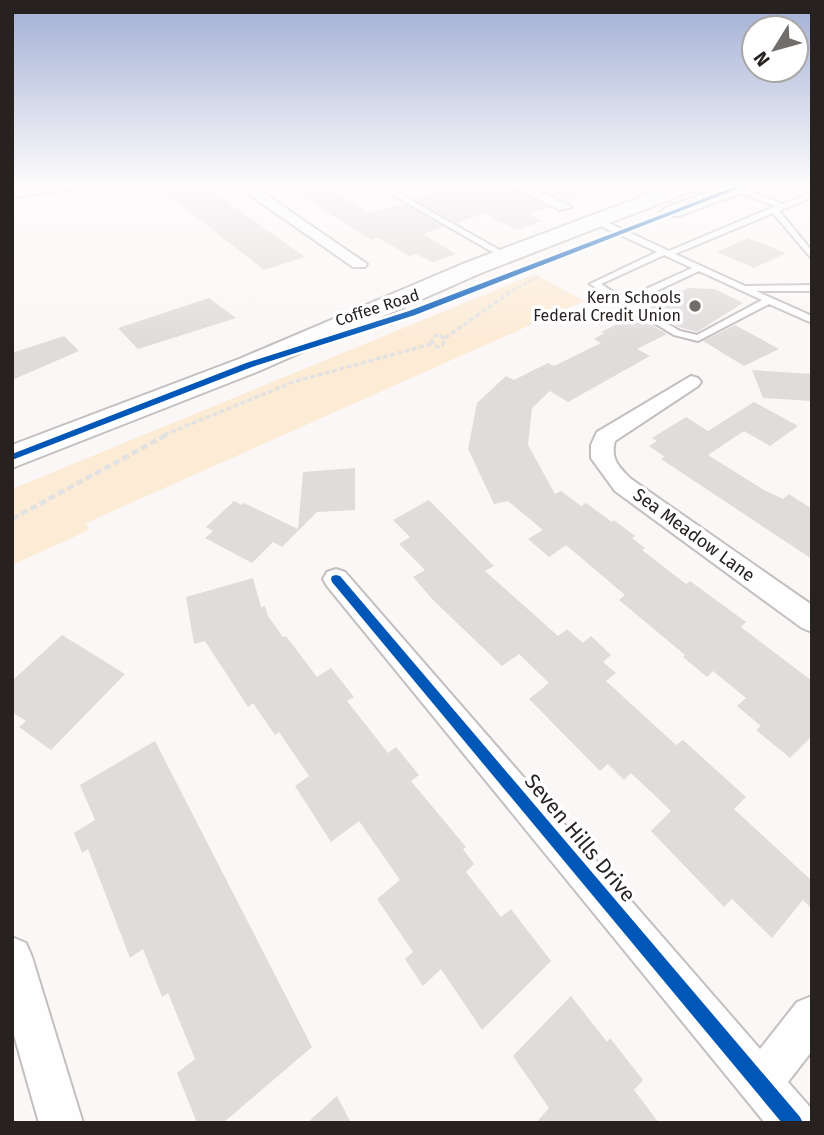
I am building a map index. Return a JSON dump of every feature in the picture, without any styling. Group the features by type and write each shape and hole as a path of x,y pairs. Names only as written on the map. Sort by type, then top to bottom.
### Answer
{"main road":[{"name":"Coffee Road","path":"12,457 248,365 556,236"},
{"name":"Coffee Road","path":"248,365 412,313 606,236"}],"street":[{"path":"318,236 359,264"},
{"name":"Sea Meadow Lane","path":"691,382 605,437 599,449 601,462 623,485 812,620"},
{"name":"Seven Hills Drive","path":"336,579 794,1123"},
{"path":"12,957 61,1123"},
{"path":"761,1082 812,1017"}],"lane":[{"path":"470,236 506,256"},
{"path":"630,236 812,320"},
{"path":"708,236 594,284 677,333 698,338 769,300"},
{"path":"797,236 812,257"},
{"path":"624,303 699,268"},
{"path":"743,288 812,288"}],"path":[{"path":"431,344 429,341 433,337 445,338 478,319 514,285 539,276"},
{"path":"12,519 153,440 293,382 431,344 442,345 446,343 445,338"}],"shaded area":[{"path":"535,274 584,301 86,523 89,530 12,565 12,489"}],"building":[{"path":"221,236 275,236 305,257 264,270"},
{"path":"365,236 426,236 456,254 433,262 416,254 410,256 378,238 372,240"},
{"path":"748,238 786,253 754,268 717,252"},
{"name":"Kern Schools Federal Credit Union","path":"688,288 715,289 743,303 697,332 679,327 647,309"},
{"path":"209,298 236,318 138,349 118,328"},
{"path":"635,315 667,334 637,349 650,356 568,402 550,391 532,408 528,445 555,494 561,491 581,506 586,503 612,522 614,520 635,536 632,538 645,548 642,550 686,584 690,581 746,622 741,627 812,681 812,736 790,758 756,730 761,726 737,706 746,698 713,671 707,677 683,657 685,655 619,600 625,595 566,545 549,557 528,539 543,530 508,501 494,504 468,449 477,403 506,376 514,380 548,363 554,366 601,343 594,339 604,333 601,332"},
{"path":"735,325 779,349 744,366 703,341"},
{"path":"64,336 79,351 12,380 12,353"},
{"path":"752,370 812,374 812,401 763,398"},
{"path":"754,402 798,426 770,446 744,431 708,455 764,490 783,499 789,494 812,509 812,559 661,459 665,457 649,446 657,441 652,438 686,417 708,431"},
{"path":"355,468 355,510 317,512 282,547 273,542 252,563 205,538 213,531 206,527 234,501 242,505 244,503 298,529 303,472"},
{"path":"429,500 494,566 485,571 558,636 567,629 583,643 591,636 611,655 603,662 616,673 606,681 676,745 683,740 746,797 734,809 812,881 812,909 803,900 772,938 732,899 724,907 651,831 671,811 631,773 624,780 608,764 600,771 529,699 549,683 519,654 502,666 433,600 413,577 425,570 399,544 410,537 393,520"},
{"path":"253,578 261,607 265,606 268,616 283,637 286,636 317,677 331,668 354,697 347,701 388,753 396,747 419,775 411,781 466,847 463,849 474,864 466,872 501,917 511,909 551,961 482,1030 441,969 423,986 405,959 413,952 377,899 400,880 359,821 331,842 295,786 309,776 279,732 275,735 253,703 248,707 205,641 194,644 186,597"},
{"path":"62,635 125,674 51,750 19,727 26,721 12,712 12,681"},
{"path":"155,741 312,1047 223,1123 197,1123 177,1073 195,1059 168,993 162,997 143,949 130,958 88,849 82,853 74,833 95,820 80,785"},
{"path":"571,996 607,1042 610,1038 643,1080 634,1090 659,1123 536,1123 549,1108 513,1056"},
{"path":"337,1096 351,1123 307,1123"}],"cycle path":[{"path":"12,457 249,365 412,313 612,236"},
{"path":"336,579 794,1123"}],"place":[{"name":"Kern Schools Federal Credit Union","path":"695,306"}]}
